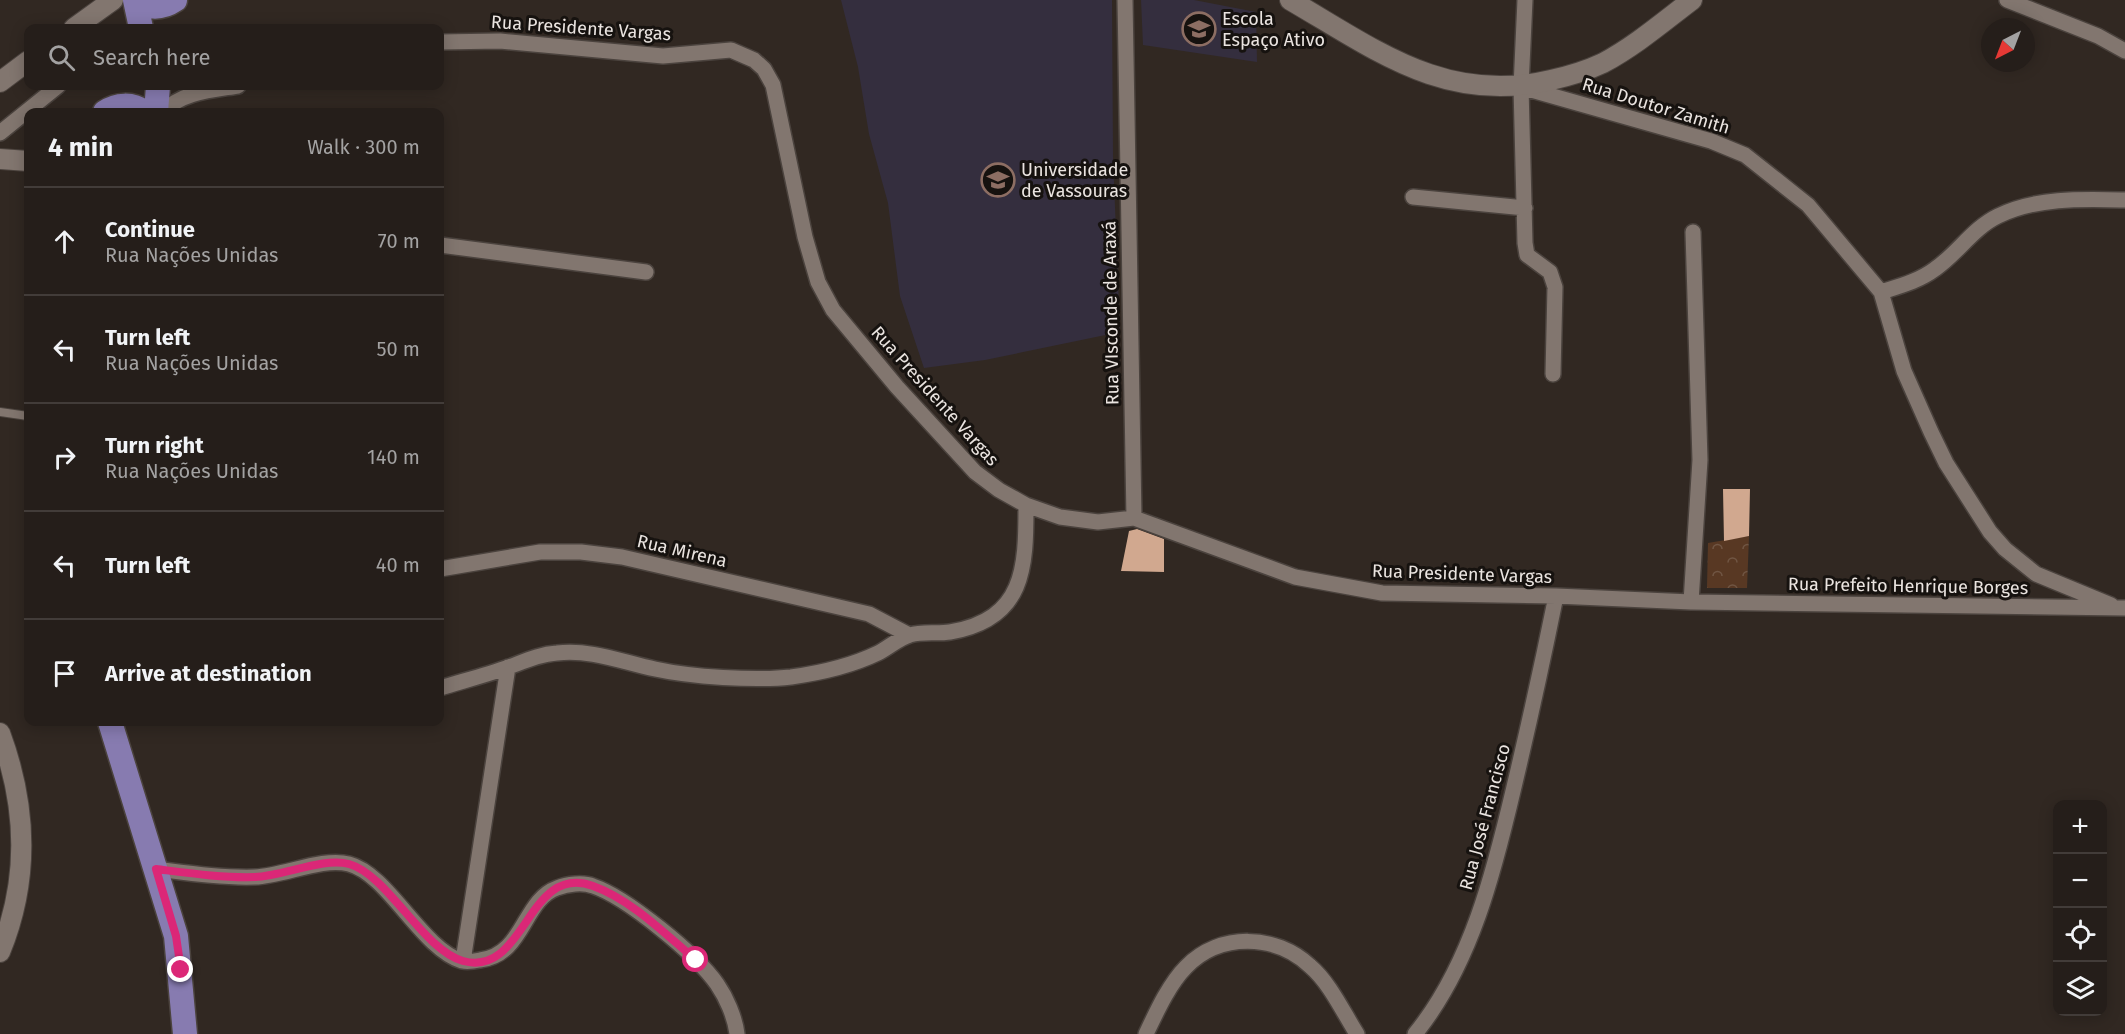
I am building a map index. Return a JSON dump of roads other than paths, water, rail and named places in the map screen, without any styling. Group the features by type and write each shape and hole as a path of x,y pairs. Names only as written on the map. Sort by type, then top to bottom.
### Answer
{"main road":[{"path":"114,108 130,90"},
{"path":"156,108 158,90"},
{"path":"119,108 131,106 135,108"},
{"path":"111,726 176,936 185,1034"}],"street":[{"path":"80,24 113,0"},
{"name":"Rua VIsconde de Araxá","path":"1125,0 1134,518"},
{"path":"1290,0 1387,56 1421,72 1485,87 1521,87 1575,74 1602,63 1636,42 1692,0"},
{"path":"1525,0 1521,87 1527,255 1550,272 1555,287 1553,374"},
{"path":"2007,0 2088,32 2125,51"},
{"name":"Rua Presidente Vargas","path":"444,42 500,41 663,56 731,50 754,60 764,69 773,85 805,237 818,282 833,310 897,387 975,472 999,490 1026,505 1060,517 1098,522 1134,518 1295,577 1382,593 1556,596 1692,602"},
{"path":"0,82 24,64"},
{"name":"Rua Doutor Zamith","path":"1521,87 1712,141 1745,156 1808,205 1881,292 1905,371 1931,432 1946,463 1990,532 2005,549 2036,574 2122,608"},
{"path":"31,108 53,90"},
{"path":"169,108 183,98 212,90"},
{"path":"0,133 24,114"},
{"path":"0,159 24,161"},
{"path":"1413,197 1525,208"},
{"path":"1881,292 1914,282 1935,269 1974,232 1998,216 2020,208 2064,201 2125,200"},
{"path":"1692,602 1700,450 1693,232"},
{"path":"444,246 646,272"},
{"path":"444,687 528,659 557,652 589,653 656,669 735,676 789,677 837,669 878,653 909,635 949,633 965,629 981,624 1002,610 1016,590 1024,567 1026,505"},
{"name":"Rua Mirena","path":"444,569 540,552 581,552 622,557 869,614 909,635"},
{"name":"Rua José Francisco","path":"1415,1034 1432,1013 1459,960 1494,870 1556,596"},
{"name":"Rua Prefeito Henrique Borges","path":"1692,602 2122,608"},
{"path":"463,961 508,667"},
{"path":"0,733 18,796 23,837 21,879 13,916 0,952"},
{"path":"156,869 256,877 333,863 350,864 374,881 436,945 463,961 489,959 499,955 509,947 539,903 555,888 573,884 591,885 627,905 696,960 717,984 729,1007 737,1034"},
{"path":"1146,1034 1184,968 1201,954 1244,940 1269,942 1295,953 1312,968 1357,1034"}],"lane":[{"path":"0,412 24,415"}],"place":[{"name":"Escola Espaço Ativo","path":"1199,29"},
{"name":"Universidade de Vassouras","path":"998,180"}]}
